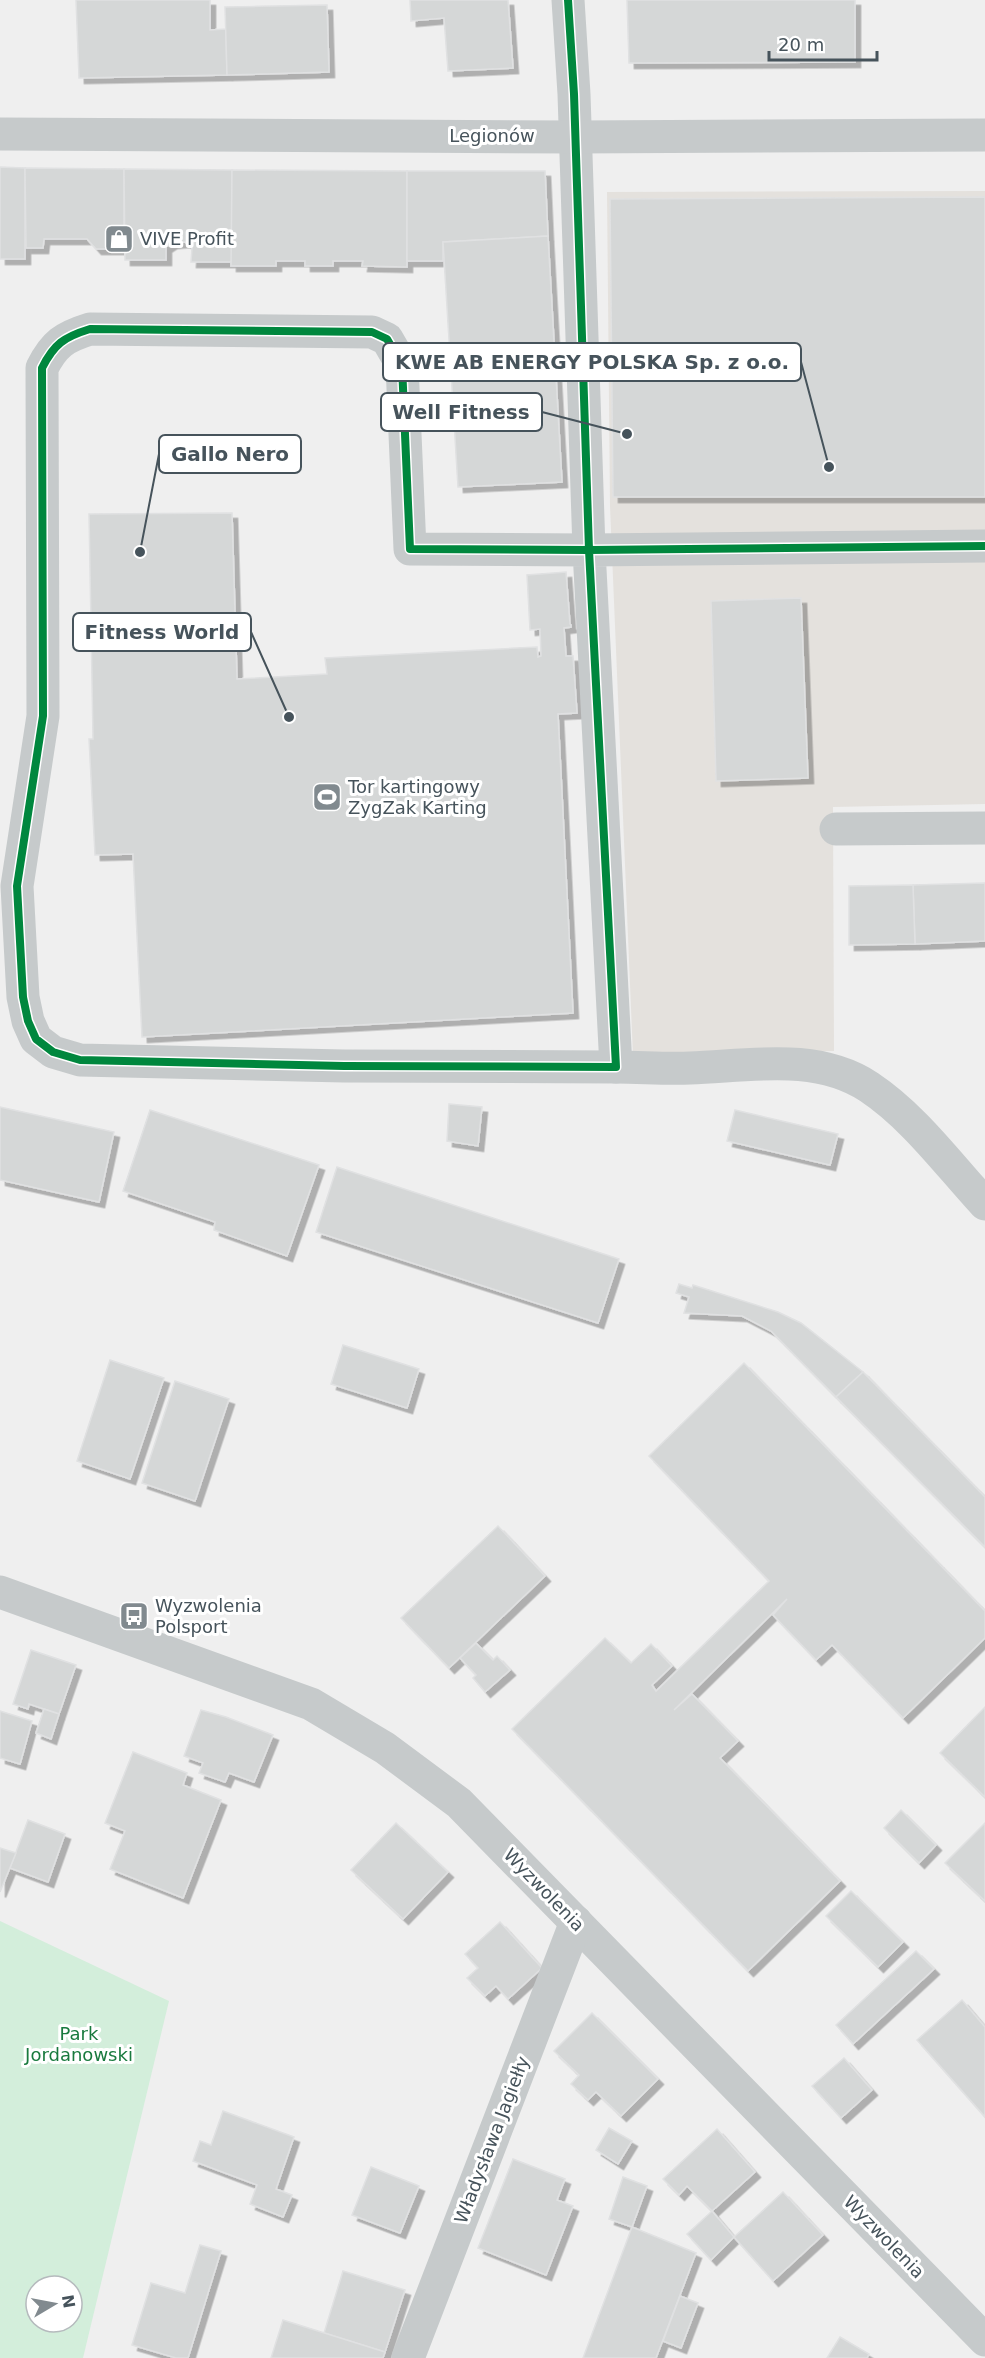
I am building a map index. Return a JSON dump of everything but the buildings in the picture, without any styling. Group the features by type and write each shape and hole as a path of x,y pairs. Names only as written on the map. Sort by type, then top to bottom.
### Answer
{"street":[{"path":"568,0 589,550 616,1067"},
{"name":"Legionów","path":"0,134 575,137 985,135"},
{"path":"985,546 589,550 410,549 402,365 387,339 372,332 90,329 70,335 52,349 42,368 43,716 17,886 24,997 28,1021 36,1039 53,1052 81,1060 344,1066 687,1068 782,1063 825,1068 867,1085 896,1107 985,1204"},
{"path":"836,829 985,828"},
{"name":"Wyzwolenia","path":"0,1592 310,1704 385,1748 459,1803 985,2340"},
{"name":"Władysława Jagiełły","path":"408,2358 576,1922"}],"shaded area":[{"path":"985,191 985,804 833,807 834,1051 633,1056 610,506 607,192"}],"green space":[{"name":"Park Jordanowski","path":"0,1921 169,2001 83,2358 0,2358"}],"cycle path":[{"path":"568,0 574,94 589,550 616,1067 344,1066 80,1060 53,1052 36,1039 28,1021 23,997 17,886 43,716 42,368 56,347 73,335 90,329 372,332 387,339 402,365 410,549 589,550 985,546"}],"place":[{"name":"VIVE Profit","path":"119,239"},
{"name":"Well Fitness","path":"627,434"},
{"name":"KWE AB ENERGY POLSKA Sp. z o.o.","path":"829,467"},
{"name":"Gallo Nero","path":"140,552"},
{"name":"Fitness World","path":"289,717"},
{"name":"Tor kartingowy ZygZak Karting","path":"327,797"},
{"name":"Wyzwolenia Polsport","path":"134,1616"}]}
